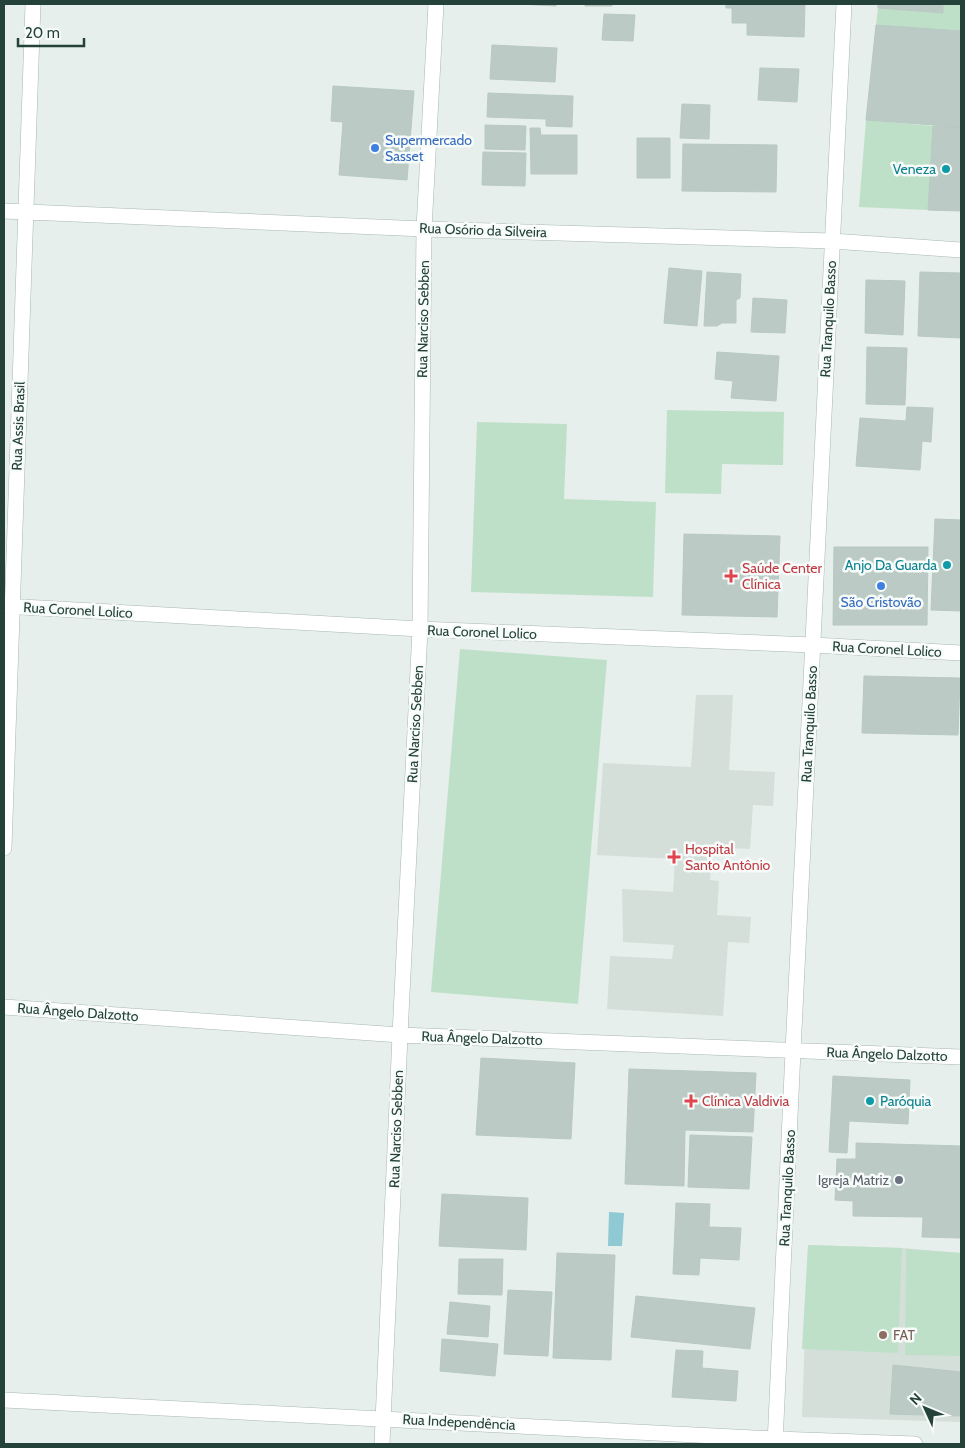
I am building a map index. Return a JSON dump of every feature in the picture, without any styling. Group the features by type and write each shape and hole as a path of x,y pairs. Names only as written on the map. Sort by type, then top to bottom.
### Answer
{"street":[{"name":"Rua Assis Brasil","path":"4,848 8,607 26,212 33,4"},
{"name":"Rua Narciso Sebben","path":"382,1444 420,629 424,228 436,4"},
{"name":"Rua Tranquilo Basso","path":"776,1441 844,4"},
{"name":"Rua Osório da Silveira","path":"4,211 424,228 832,241 961,250"},
{"name":"Rua Coronel Lolico","path":"8,607 420,629 961,652"},
{"name":"Rua Ângelo Dalzotto","path":"4,1007 400,1035 961,1057"},
{"name":"Rua Independência","path":"4,1400 383,1418 776,1441 915,1444"}],"shaded area":[{"name":"Hospital Santo Antônio","path":"696,695 733,695 729,770 775,772 773,806 753,805 750,849 712,847 710,880 719,881 717,915 751,917 749,943 728,942 723,1016 607,1009 610,956 672,959 674,945 623,942 622,889 673,892 675,859 597,855 603,763 691,767"},
{"name":"FAT","path":"808,1245 902,1248 961,1253 961,1422 802,1417"}],"green space":[{"path":"943,4 961,4 961,31 876,25 878,8 942,13"},
{"path":"866,120 933,126 928,210 859,207"},
{"path":"667,410 784,412 783,465 722,464 721,494 665,493"},
{"path":"477,422 567,424 564,499 656,502 653,597 471,592"},
{"path":"460,649 607,660 578,1004 431,992"},
{"path":"808,1245 902,1248 898,1353 802,1349"},
{"path":"906,1249 961,1253 961,1356 905,1355"}],"water":[{"path":"609,1212 624,1213 622,1246 608,1246"}],"building":[{"path":"520,4 556,4 556,6"},
{"path":"585,4 612,4 612,6 585,6"},
{"path":"726,4 805,4 804,37 747,35 747,23 732,23 732,8 726,8"},
{"path":"878,4 943,4 943,13 878,8"},
{"path":"604,14 635,15 633,41 602,40"},
{"path":"876,25 961,31 961,127 866,120"},
{"path":"492,45 557,48 555,82 490,79"},
{"path":"760,68 799,69 797,102 758,100"},
{"name":"Supermercado Sasset","path":"333,86 414,91 407,180 339,175 343,122 331,121"},
{"path":"488,93 573,96 572,127 546,126 546,119 487,117"},
{"path":"682,104 710,105 709,139 680,138"},
{"path":"485,125 526,126 525,150 485,149"},
{"name":"Veneza","path":"933,126 961,127 961,211 928,210"},
{"path":"530,128 540,128 541,135 577,135 577,174 531,174"},
{"path":"637,138 670,138 670,178 637,178"},
{"path":"683,144 777,145 776,192 682,191"},
{"path":"483,152 526,153 525,186 482,185"},
{"path":"669,268 702,271 697,326 664,323"},
{"path":"707,272 741,274 740,298 736,300 736,323 704,326"},
{"path":"920,272 961,273 961,338 918,336"},
{"path":"866,280 905,281 903,335 865,333"},
{"path":"753,298 787,300 785,333 751,332"},
{"path":"867,347 907,348 905,405 866,404"},
{"path":"717,352 779,356 776,401 731,398 733,381 715,379"},
{"path":"907,407 933,408 931,442 922,441 920,470 856,466 860,418 906,421"},
{"name":"Anjo Da Guarda","path":"935,519 961,520 961,611 931,610"},
{"name":"Saúde Center Clínica","path":"684,534 780,536 777,617 682,615"},
{"name":"São Cristovão","path":"834,547 928,547 927,625 833,625"},
{"path":"864,676 960,678 958,735 862,733"},
{"path":"481,1058 575,1063 571,1139 476,1135"},
{"name":"Clínica Valdivia","path":"629,1069 756,1073 753,1132 685,1130 684,1186 625,1184"},
{"name":"Paróquia","path":"833,1076 910,1080 908,1124 849,1121 847,1153 829,1152"},
{"path":"690,1135 752,1137 749,1189 688,1187"},
{"name":"Igreja Matriz","path":"856,1143 961,1146 961,1238 922,1237 923,1217 853,1216 853,1201 835,1200 837,1159 856,1159"},
{"path":"442,1194 528,1198 526,1250 439,1246"},
{"path":"676,1203 710,1204 709,1227 741,1228 739,1260 700,1258 699,1275 673,1274"},
{"path":"557,1253 615,1255 611,1360 553,1358"},
{"path":"459,1259 503,1259 502,1295 458,1294"},
{"path":"508,1290 552,1292 548,1356 504,1354"},
{"path":"636,1296 755,1308 750,1349 631,1337"},
{"path":"450,1302 490,1306 488,1337 447,1334"},
{"path":"442,1339 498,1344 495,1376 440,1371"},
{"path":"676,1350 703,1351 702,1368 738,1371 736,1401 672,1397"},
{"path":"893,1365 961,1372 961,1416 890,1414"}],"place":[{"name":"Supermercado Sasset","path":"375,148"},
{"name":"Veneza","path":"946,169"},
{"name":"Anjo Da Guarda","path":"947,565"},
{"name":"Saúde Center Clínica","path":"731,576"},
{"name":"São Cristovão","path":"881,586"},
{"name":"Hospital Santo Antônio","path":"674,857"},
{"name":"Clínica Valdivia","path":"691,1101"},
{"name":"Paróquia","path":"870,1101"},
{"name":"Igreja Matriz","path":"899,1180"},
{"name":"FAT","path":"883,1335"}]}
